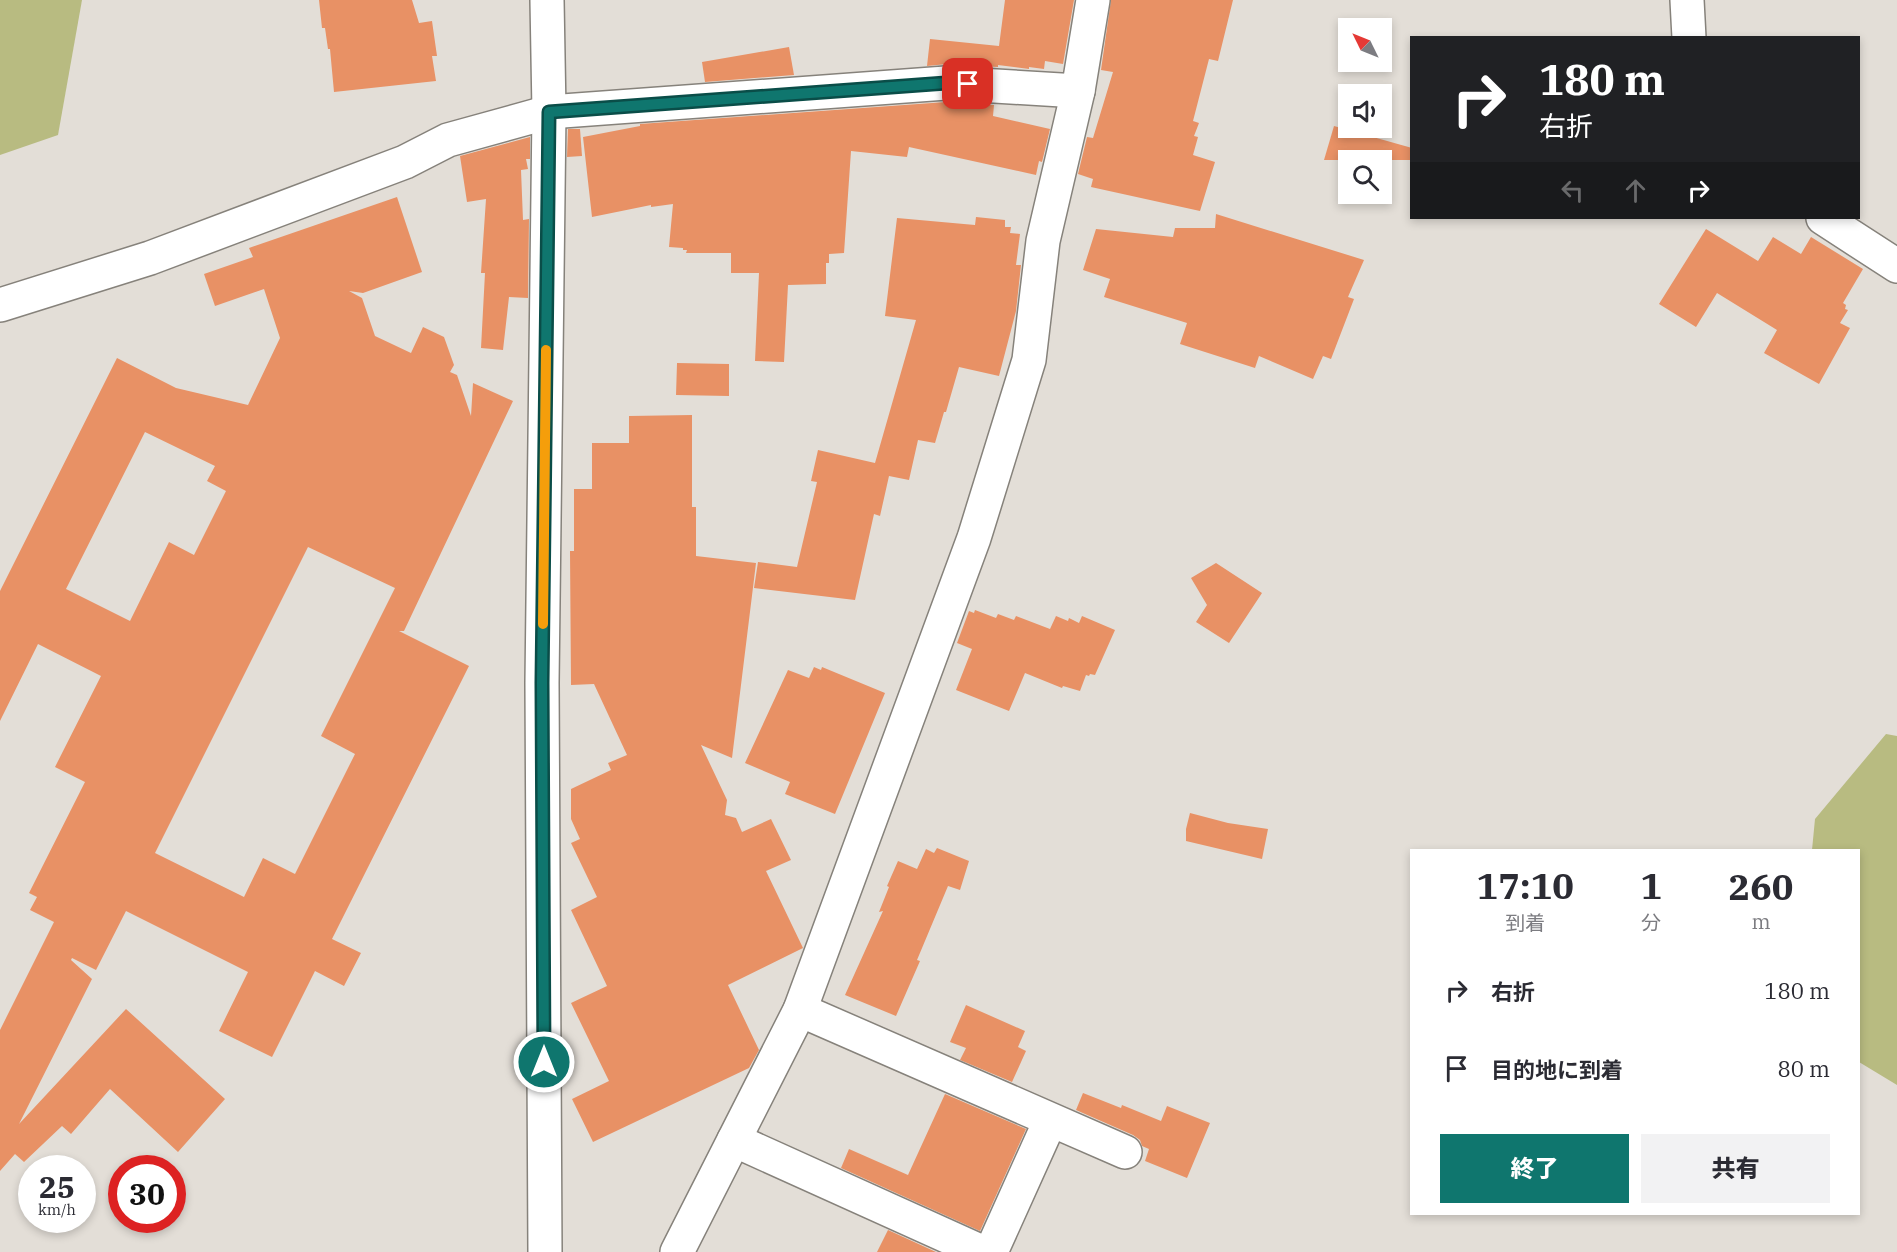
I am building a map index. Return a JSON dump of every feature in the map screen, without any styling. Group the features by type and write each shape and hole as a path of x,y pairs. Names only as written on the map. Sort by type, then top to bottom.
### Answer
{"street":[{"path":"545,1252 542,683 549,112 547,0"},
{"path":"677,1252 800,1010 974,538 1029,360 1043,241 1078,91 1093,0"},
{"path":"1687,0 1689,36"},
{"path":"0,305 162,254 405,162 448,140 549,112 946,83 1078,91"},
{"path":"1825,219 1897,266"},
{"path":"800,1010 1125,1152"},
{"path":"991,1252 1050,1121"},
{"path":"734,1140 982,1252"}],"green space":[{"path":"0,0 82,0 58,135 0,155"},
{"path":"1886,734 1897,736 1897,1085 1860,1063 1860,849 1812,849 1815,819"}],"building":[{"path":"319,0 412,0 419,23 432,21 437,56 432,56 436,81 334,92 330,49 328,49 325,28 322,28"},
{"path":"1005,0 1074,0 1063,64 1045,61 1044,69 998,65 998,67 947,64 927,66 930,39 999,46"},
{"path":"1111,0 1233,0 1218,61 1209,59 1193,121 1199,123 1194,136 1198,137 1193,155 1215,162 1200,211 1091,187 1093,179 1078,174 1087,137 1093,138 1113,72 1101,70"},
{"path":"789,47 794,75 705,82 702,62"},
{"path":"946,102 994,105 993,116 1050,129 1042,162 1039,161 1036,175 909,147 907,157 851,151 844,253 829,254 829,263 826,263 826,284 788,285 784,362 755,361 759,273 731,273 731,253 686,253 687,250 683,248 669,247 673,204 651,207 651,205 592,217 583,137 640,126 640,124"},
{"path":"1334,126 1338,127 1338,138 1377,138 1410,147 1410,160 1392,160 1392,150 1338,150 1338,160 1324,160"},
{"path":"568,129 580,129 582,156 567,157"},
{"path":"530,137 530,159 526,159 528,169 521,170 523,220 529,219 528,298 509,297 503,350 481,348 485,273 481,273 486,199 467,202 460,156"},
{"path":"397,197 422,272 363,293 349,291 362,298 375,336 411,353 423,327 444,337 454,365 450,372 457,375 471,416 473,383 513,401 404,631 399,631 469,666 332,939 361,953 344,986 315,971 272,1057 219,1031 248,972 126,911 96,970 72,958 71,960 92,979 19,1124 126,1009 225,1099 178,1152 110,1089 71,1134 62,1126 31,1155 18,1157 15,1154 0,1171 0,1030 54,922 30,910 37,897 29,893 85,782 55,767 101,676 38,644 0,721 0,591 117,358 176,388 248,405 280,338 264,289 215,306 204,274 253,257 249,248","holes":["145,432 215,466 207,481 226,491 194,555 169,542 130,621 66,589","308,547 395,588 321,736 355,754 295,874 263,858 244,897 155,853"]},
{"path":"1216,214 1364,260 1348,297 1354,299 1331,359 1323,356 1313,379 1259,356 1255,368 1180,344 1187,323 1104,297 1110,279 1083,270 1096,229 1173,237 1175,228 1215,228"},
{"path":"976,217 1005,220 1005,227 1011,227 1010,233 1020,234 1016,265 1021,265 1016,311 999,376 959,367 935,443 918,440 909,480 889,476 880,516 874,514 855,600 754,588 758,562 797,567 817,482 811,481 818,450 875,463 916,320 885,316 897,218 975,225"},
{"path":"1706,229 1758,261 1773,237 1801,254 1811,237 1863,269 1843,303 1846,305 1845,309 1848,310 1840,323 1850,328 1819,384 1764,353 1777,330 1717,293 1696,327 1659,304"},
{"path":"677,363 729,364 729,396 676,395"},
{"path":"692,415 692,507 696,507 696,556 756,563 732,758 701,745 727,800 725,815 736,818 742,832 771,819 791,860 766,871 803,948 728,985 759,1050 749,1068 593,1142 572,1099 609,1081 571,1003 607,986 571,910 597,897 571,843 580,839 571,819 571,789 611,770 608,763 627,755 594,684 571,685 570,551 574,551 574,489 592,489 592,443 629,443 629,416"},
{"path":"1216,563 1262,593 1229,643 1196,622 1207,605 1191,578"},
{"path":"975,610 996,618 998,614 1014,620 1016,616 1050,629 1056,616 1068,621 1069,618 1079,623 1082,616 1115,630 1095,675 1086,675 1080,691 1063,686 1062,688 1025,673 1009,711 956,690 972,649 957,643 969,611 974,613"},
{"path":"814,667 821,670 822,667 885,693 835,814 785,794 790,782 745,763 788,670 809,678"},
{"path":"1190,813 1228,823 1268,829 1262,859 1186,841"},
{"path":"937,848 969,861 960,890 948,886 917,960 920,961 896,1016 845,995 883,911 879,912 898,861 917,869 926,849 934,853"},
{"path":"966,1005 1025,1031 1018,1047 1026,1051 1012,1082 960,1060 966,1048 950,1042"},
{"path":"1083,1093 1121,1108 1122,1105 1161,1121 1167,1106 1210,1123 1187,1178 1145,1161 1149,1149 1142,1146 1140,1140 1133,1135 1076,1110"},
{"path":"945,1094 1026,1129 980,1231 841,1168 849,1149 908,1175"},
{"path":"888,1230 936,1252 877,1252"}],"slow traffic":[{"path":"543,624 546,350"}],"route":[{"path":"544,1062 542,683 549,112 946,83 968,84"}]}
